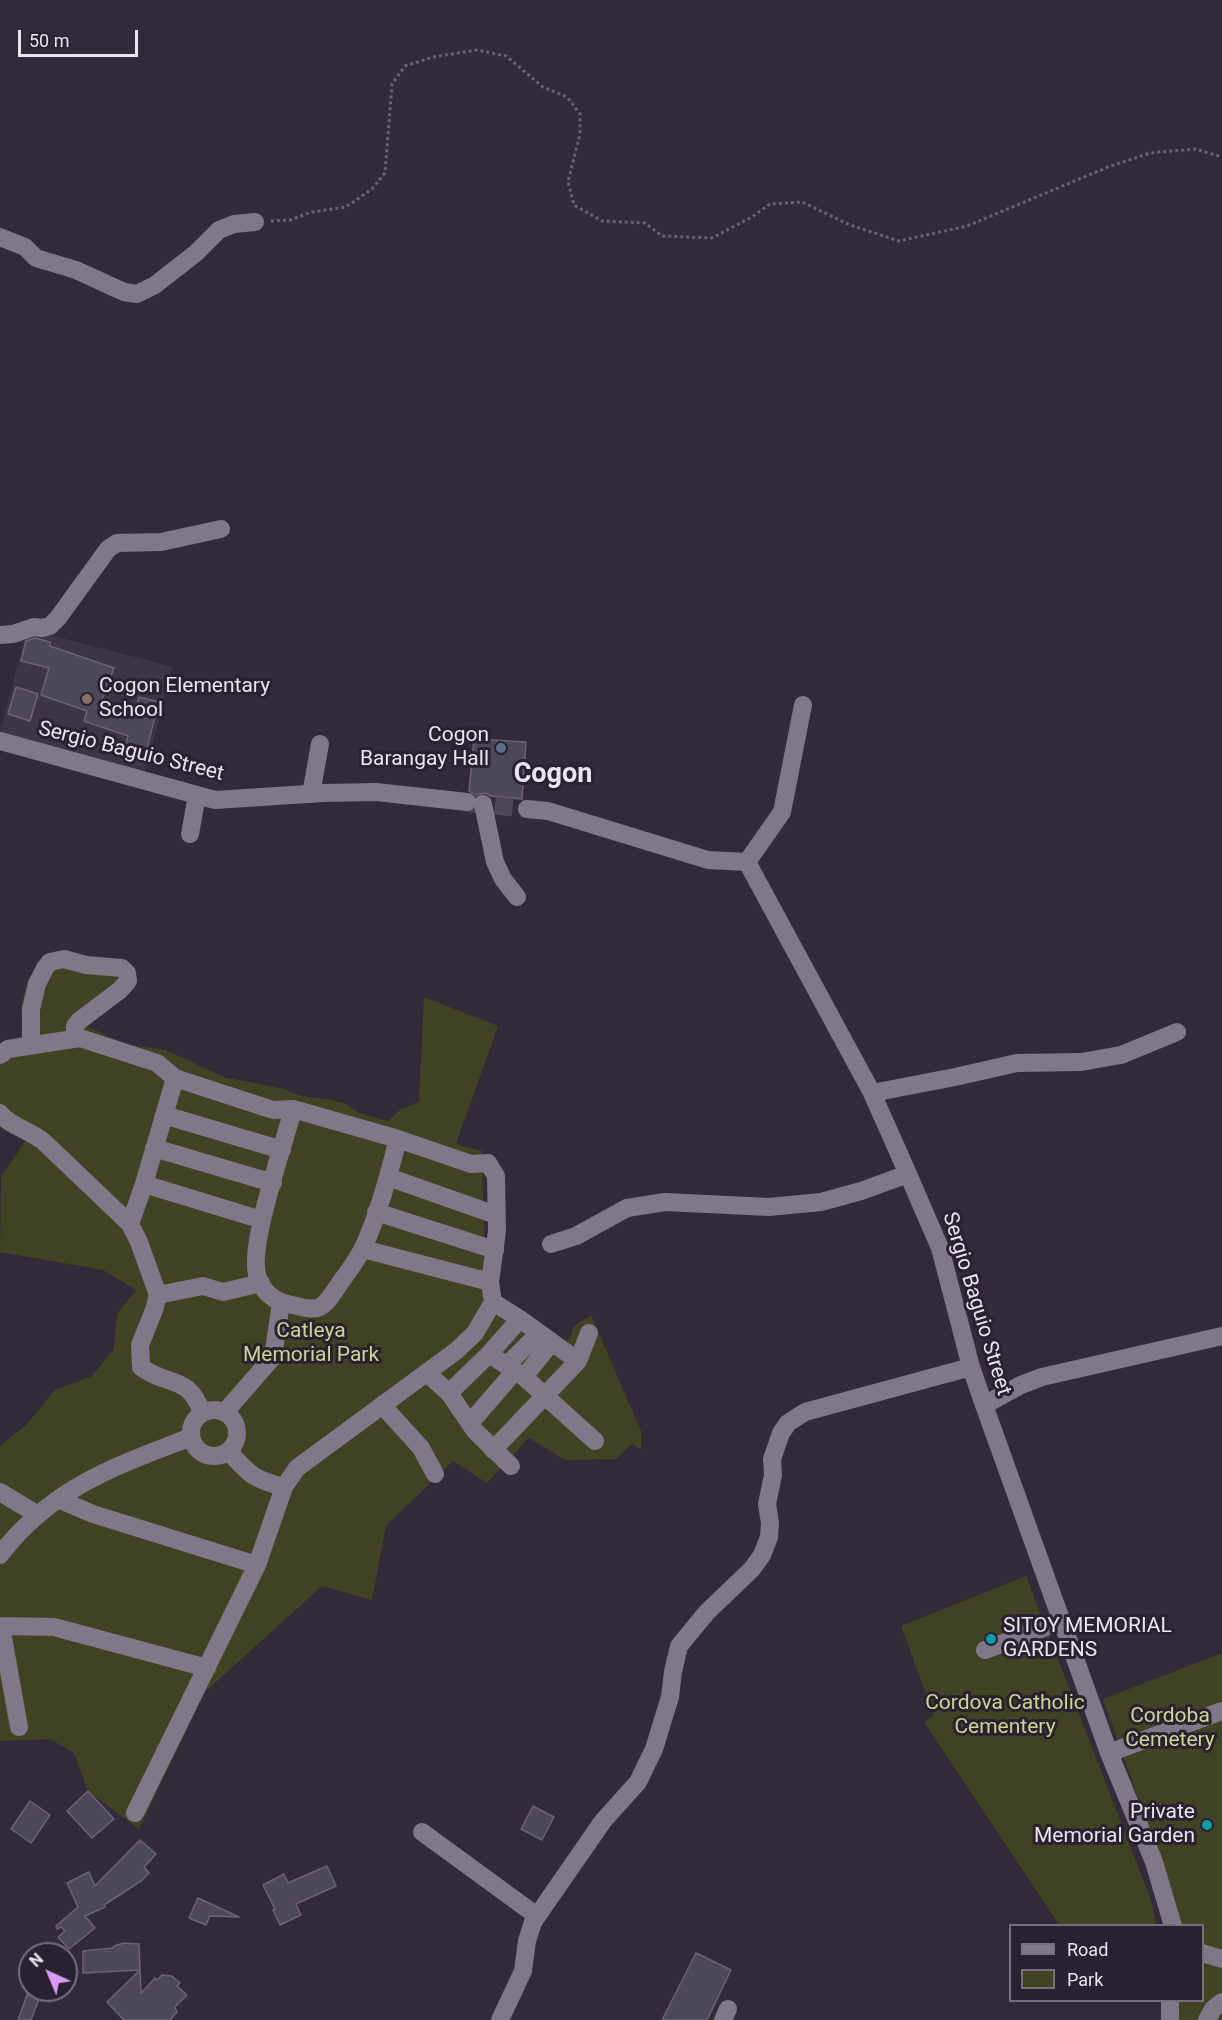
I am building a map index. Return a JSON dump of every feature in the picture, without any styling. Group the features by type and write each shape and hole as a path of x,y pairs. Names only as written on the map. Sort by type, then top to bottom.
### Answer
{"street":[{"path":"0,237 25,247 36,258 76,270 124,292 137,294 155,285 179,267 219,230 234,224 255,222"},
{"path":"0,634 9,635 29,628 50,626 108,549 117,543 161,542 221,529"},
{"path":"526,809 548,811 708,860 747,862 782,812 803,705"},
{"name":"Sergio Baguio Street","path":"0,741 215,800 376,792 475,803 495,862 503,879 517,897"},
{"path":"312,794 320,744"},
{"path":"190,834 197,795"},
{"name":"Sergio Baguio Street","path":"747,862 872,1093 940,1248 971,1367 984,1405 1109,1753 1154,1862 1172,1924"},
{"path":"31,1045 31,1009 37,984 50,962 64,959 86,965 122,968 127,973 128,981 120,990 79,1021 75,1026 75,1038"},
{"path":"872,1093 1017,1063 1082,1062 1120,1055 1177,1032"},
{"path":"0,1055 8,1049 80,1038 157,1063 175,1078 273,1110 293,1110 398,1139 471,1164 488,1163 496,1176 495,1250 490,1282 493,1302 475,1333 466,1343 428,1374 297,1468 284,1487 257,1565 135,1813"},
{"path":"130,1224 175,1078"},
{"path":"293,1110 262,1220 256,1253 257,1274 261,1283 269,1295 281,1303 311,1309 320,1307 330,1298 363,1249 388,1177 398,1139"},
{"path":"0,1113 4,1119 34,1133 130,1224 140,1242 158,1295 140,1345 141,1367 149,1373 183,1385 197,1397 202,1413"},
{"path":"164,1115 282,1150"},
{"path":"154,1148 273,1183"},
{"path":"551,1244 576,1236 627,1208 665,1202 769,1207 820,1202 861,1191 908,1174"},
{"path":"388,1177 496,1215"},
{"path":"144,1184 262,1220"},
{"path":"376,1212 495,1250"},
{"path":"363,1249 490,1282"},
{"path":"158,1295 203,1286 223,1292 261,1283"},
{"path":"493,1302 578,1361"},
{"path":"225,1412 273,1357 281,1303"},
{"path":"449,1393 489,1354 520,1319"},
{"path":"493,1450 578,1361 589,1333"},
{"path":"984,1405 1021,1384 1042,1377 1222,1336"},
{"path":"470,1423 545,1338"},
{"path":"489,1354 515,1371 595,1441"},
{"path":"500,2020 523,1971 532,1922 603,1821 638,1782 654,1749 670,1697 679,1646 707,1612 753,1569 762,1555 769,1537 770,1523 767,1504 773,1475 772,1460 781,1433 788,1423 805,1412 971,1367"},
{"path":"428,1374 449,1393 470,1423 493,1450 511,1466"},
{"path":"382,1405 421,1448 435,1474"},
{"path":"213,1410 225,1412 233,1420 237,1431 235,1442 228,1451 217,1456 206,1455 196,1448 191,1437 192,1428 202,1413 213,1410"},
{"path":"0,1555 11,1540 38,1515 77,1486 107,1469 191,1437"},
{"path":"228,1451 247,1472 262,1482 284,1487"},
{"path":"0,1492 38,1515"},
{"path":"58,1499 93,1514 257,1565"},
{"path":"985,1650 1061,1621"},
{"path":"19,1727 1,1626 54,1627 207,1668"},
{"path":"1109,1753 1222,1711"},
{"path":"422,1832 537,1916"},
{"path":"1204,1953 1222,1959"},
{"path":"1170,2002 1170,2020"},
{"path":"1222,2002 1213,2009 1209,2020 1222,2018"}],"path":[{"path":"255,222 290,220 312,212 346,207 372,189 385,173 392,84 405,66 433,57 477,50 506,56 543,87 567,97 580,114 580,134 568,182 574,205 602,221 645,223 662,236 712,238 752,217 770,204 802,202 850,225 899,242 967,226 1108,167 1150,153 1195,149 1222,157"}],"shaded area":[{"name":"Cogon Elementary School","path":"27,629 173,667 144,776 0,739"}],"green space":[{"name":"Catleya Memorial Park","path":"68,950 130,970 83,1025 129,1045 166,1050 224,1077 285,1089 305,1096 333,1100 360,1113 388,1121 401,1109 419,1102 424,997 498,1026 456,1144 482,1151 486,1288 562,1346 570,1338 573,1327 591,1315 641,1431 641,1449 632,1444 616,1459 565,1460 529,1438 487,1483 453,1461 386,1526 372,1600 322,1586 205,1692 139,1829 88,1791 74,1753 50,1739 0,1741 0,1446 27,1424 55,1390 92,1376 114,1349 117,1314 136,1290 103,1270 0,1252 1,1177 26,1140 0,1128 0,1045 23,1035 21,1008 27,982 34,970 47,956"},
{"name":"Cordova Catholic Cementery","path":"1026,1576 1152,1903 1156,1924 1058,1924 924,1722 934,1715 901,1626"},
{"name":"Cordoba Cemetery","path":"1222,1653 1222,2020 1178,2020 1178,2002 1204,2002 1204,1924 1179,1924 1150,1832 1103,1699"}],"building":[{"path":"35,638 50,642 50,646 114,668 102,700 135,711 139,697 159,702 143,763 122,757 128,736 84,721 87,711 41,695 49,668 21,661 26,641"},
{"path":"16,687 38,694 30,721 8,714"},
{"path":"474,739 526,742 522,799 491,796 486,793 475,795 469,791"},
{"path":"88,1791 114,1819 92,1838 67,1811"},
{"path":"30,1801 50,1815 31,1843 11,1829"},
{"path":"533,1806 554,1817 542,1840 521,1829"},
{"path":"140,1840 156,1854 144,1867 149,1873 141,1881 104,1905 105,1907 85,1916 95,1928 78,1942 63,1942 58,1937 65,1931 61,1927 57,1929 56,1926 78,1907 67,1883 89,1872 95,1886"},
{"path":"327,1866 336,1886 296,1904 301,1915 280,1925 263,1885 284,1874 288,1883"},
{"path":"198,1898 239,1917 210,1916 206,1925 189,1918"},
{"path":"124,1943 139,1944 140,1970 83,1973 83,1951 113,1948"},
{"path":"696,1953 731,1970 707,2020 662,2020"},
{"path":"140,1970 141,1993 155,1978 157,1980 162,1975 172,1976 180,1983 177,1986 187,1995 175,2007 177,2012 170,2020 124,2020 107,2002"},
{"path":"24,2002 38,2002 31,2020 18,2020"}],"tunnel":[{"path":"468,803 527,809"}],"place":[{"name":"Cogon Elementary School","path":"87,699"},
{"name":"Cogon Barangay Hall","path":"501,748"},
{"name":"SITOY MEMORIAL GARDENS","path":"991,1639"},
{"name":"Private Memorial Garden","path":"1207,1825"}],"district":[{"name":"Cogon","path":"553,775"}]}
